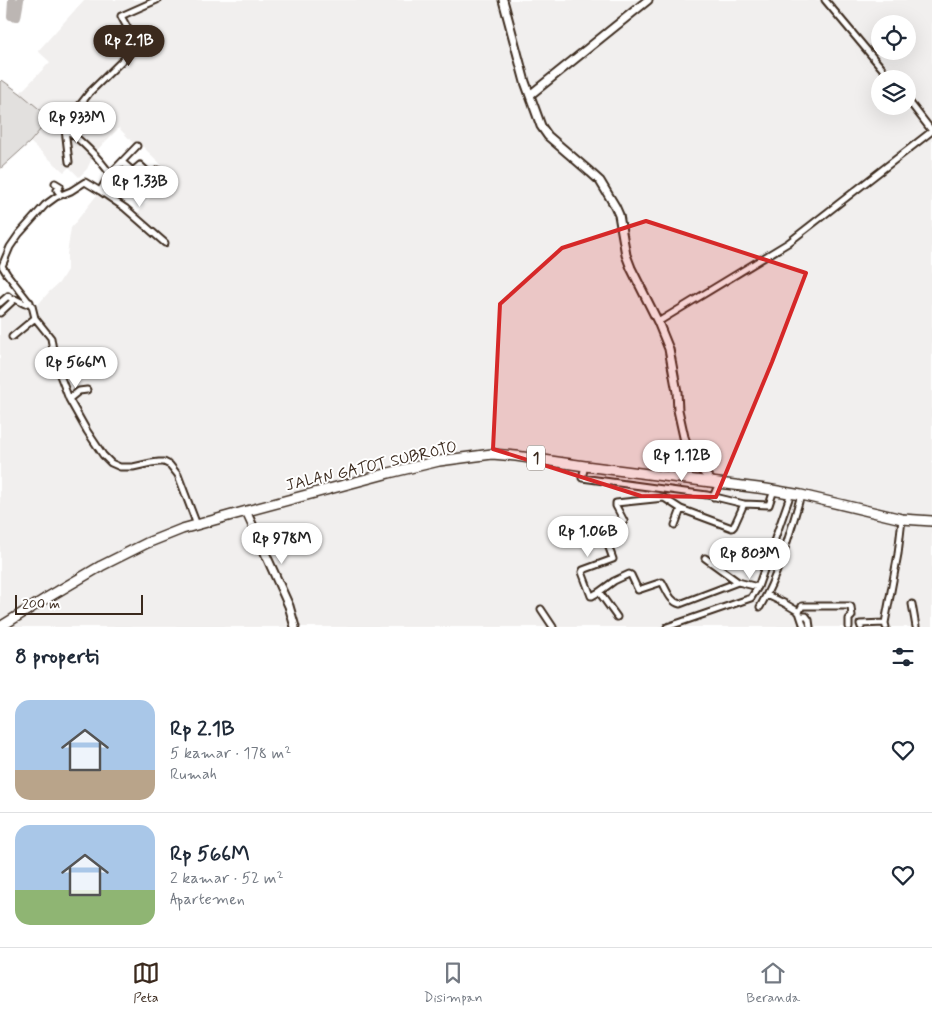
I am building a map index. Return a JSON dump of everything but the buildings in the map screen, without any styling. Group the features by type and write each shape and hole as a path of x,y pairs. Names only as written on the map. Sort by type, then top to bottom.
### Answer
{"highway":[{"name":"JALAN GATOT SUBROTO","path":"0,627 101,566 147,543 197,525 438,461 492,454 774,490 902,518 932,522"}],"street":[{"path":"69,162 65,129 68,120 90,92 136,47 136,42 121,16 154,0"},
{"path":"503,0 525,82 543,129 548,136 596,177 615,206 620,220 630,268 666,339 672,358 678,410 687,446 700,468 715,483 714,497"},
{"path":"825,0 883,70"},
{"path":"530,95 644,1"},
{"path":"658,322 788,243 932,131 916,110"},
{"path":"65,129 72,133 110,174"},
{"path":"100,191 110,174 137,146"},
{"path":"106,181 120,195 123,195 137,181 137,175 122,162"},
{"path":"133,171 140,166 152,176 156,173 163,182"},
{"path":"165,243 124,208 85,182 71,191 50,200 19,234 10,247 2,265 30,302 34,308 35,318 51,338 55,362 70,399 103,455 111,463 125,468 160,462 170,465 178,475 197,525"},
{"path":"55,183 60,186 58,190 61,195"},
{"path":"70,183 76,188"},
{"path":"0,303 8,296 25,304 30,302"},
{"path":"0,313 13,300"},
{"path":"12,337 35,318"},
{"path":"70,399 79,391 87,390"},
{"path":"585,466 582,478 714,497 744,504 769,505 774,490"},
{"path":"667,627 751,598 758,587 791,493"},
{"path":"760,607 767,595 788,541 801,495"},
{"path":"624,521 616,503 664,498 681,510 732,528 744,504"},
{"path":"675,525 681,510"},
{"path":"246,511 288,606 295,627"},
{"path":"861,627 860,624 886,625 902,518"},
{"path":"608,545 613,560 583,570 582,572 591,596 630,574 638,590 662,582 673,601 677,604 738,582"},
{"path":"705,558 738,582 758,587"},
{"path":"599,592 617,617"},
{"path":"767,595 806,616 810,627"},
{"path":"912,604 916,627"},
{"path":"804,627 800,614 802,606 850,606 852,607 852,616 849,620 849,627"},
{"path":"541,609 553,627"}],"highlighted area":[{"path":"646,221 806,273 772,362 716,497 641,496 493,449 500,304 562,248"}],"shaded area":[{"path":"84,0 932,0 932,627 0,627 0,311 12,300 35,308 59,283 67,270 67,254 71,228 100,191 135,216 160,186 172,175 139,143 135,145 119,128 95,152 87,169 79,177 69,167 64,172 30,142 50,118 20,93 50,62 38,51"},
{"path":"2,80 50,118 30,142 0,169 0,82"}],"waterway":[{"path":"12,0 11,16 17,17 20,0"}]}
